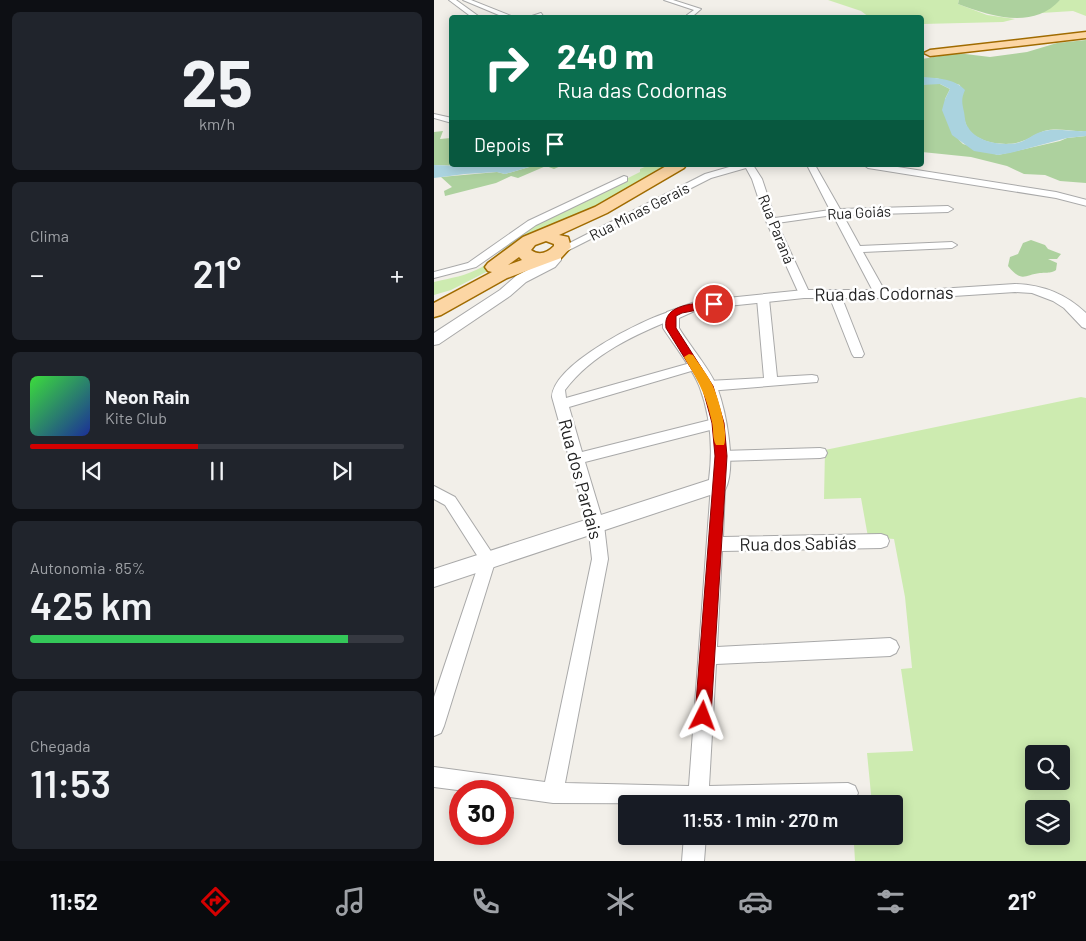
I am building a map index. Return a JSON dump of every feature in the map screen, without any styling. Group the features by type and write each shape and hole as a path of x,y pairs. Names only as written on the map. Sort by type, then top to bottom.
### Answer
{"main road":[{"path":"926,50 1086,34"},
{"path":"434,301 496,266 530,240 601,210 676,167"},
{"path":"434,311 501,274 555,253 576,231 601,210"},
{"path":"540,237 558,238 562,241 555,253"},
{"path":"523,246 522,250 528,257 555,253"}],"street":[{"path":"452,0 474,15"},
{"path":"466,0 505,15"},
{"path":"667,0 698,8 690,15"},
{"path":"434,116 449,121"},
{"path":"434,125 449,121"},
{"name":"Rua Minas Gerais","path":"555,253 644,210 708,176 740,167"},
{"name":"Rua Paraná","path":"748,167 757,179 771,221 804,294"},
{"path":"812,167 880,293"},
{"path":"881,167 1056,194 1086,203"},
{"path":"434,275 472,265 532,223 624,179"},
{"path":"626,196 644,210"},
{"name":"Rua Goiás","path":"771,221 835,212 948,210"},
{"path":"856,249 952,245"},
{"path":"434,340 505,293 521,279 550,264 554,260 555,253"},
{"name":"Rua das Codornas","path":"672,315 698,305 804,294 922,294 1014,288 1034,289 1058,298 1069,305 1086,324"},
{"path":"834,293 858,354"},
{"path":"763,299 771,381"},
{"path":"672,315 670,321 671,328 708,386 718,423 721,456 706,656 698,795"},
{"name":"Rua dos Pardais","path":"553,792 600,559 596,525 559,389 573,372 621,338 641,327 672,315"},
{"path":"562,404 694,366"},
{"path":"708,386 812,379"},
{"path":"578,458 718,423"},
{"path":"721,456 820,453"},
{"path":"434,578 718,485"},
{"path":"434,492 450,502 488,559"},
{"name":"Rua dos Sabiás","path":"715,544 881,541"},
{"path":"434,726 488,559"},
{"path":"706,656 890,647"},
{"path":"434,776 553,792 618,796"},
{"path":"792,795 848,792"},
{"path":"693,861 694,845"}],"green space":[{"path":"828,0 959,0 958,4 987,15 1015,19 1003,22 924,24 924,15 866,15 861,11"},
{"path":"959,0 1060,0 1049,9 1037,15 1011,18 970,9 958,4"},
{"path":"1060,0 1086,0 1086,16 1073,11 1041,13"},
{"path":"1086,40 1086,131 1049,130 1016,143 989,142 976,136 967,127 960,85 936,78 924,78 924,59 957,53 990,57 1027,52 1057,43"},
{"path":"924,84 940,84 950,89 945,99 959,140 963,144 998,155 1067,138 1086,136 1086,183 1060,181 1045,175 1024,174 1007,166 971,157 924,152"},
{"path":"443,131 440,139 449,138 449,166 434,165 434,132"},
{"path":"529,167 544,167 518,178 511,176 496,183 445,196 444,191 452,187 441,177 497,172 505,174"},
{"path":"644,167 670,167 490,270 451,290 434,295 434,282 464,275 482,267 530,227 640,172 640,169"},
{"path":"1031,240 1061,254 1057,259 1048,259 1057,263 1056,270 1023,277 1017,275 1008,266 1010,257 1018,254 1023,243"},
{"path":"1081,397 1086,398 1086,861 855,861 854,845 903,845 903,795 871,795 867,753 913,751 901,669 912,668 905,597 894,539 868,537 861,498 824,499 825,450"}],"water":[{"path":"924,77 951,81 961,86 965,90 962,101 966,124 977,136 990,142 1017,143 1040,132 1054,130 1086,131 1086,136 1067,138 998,155 974,151 952,135 942,110 950,89 940,84 924,85"},
{"path":"434,165 449,167 529,167 505,174 497,172 434,178"}],"slow traffic":[{"path":"689,357 708,386 718,423 720,442"}],"route":[{"path":"703,716 721,456 718,423 708,386 671,328 670,321 672,315 679,310 698,305 714,304"}]}
